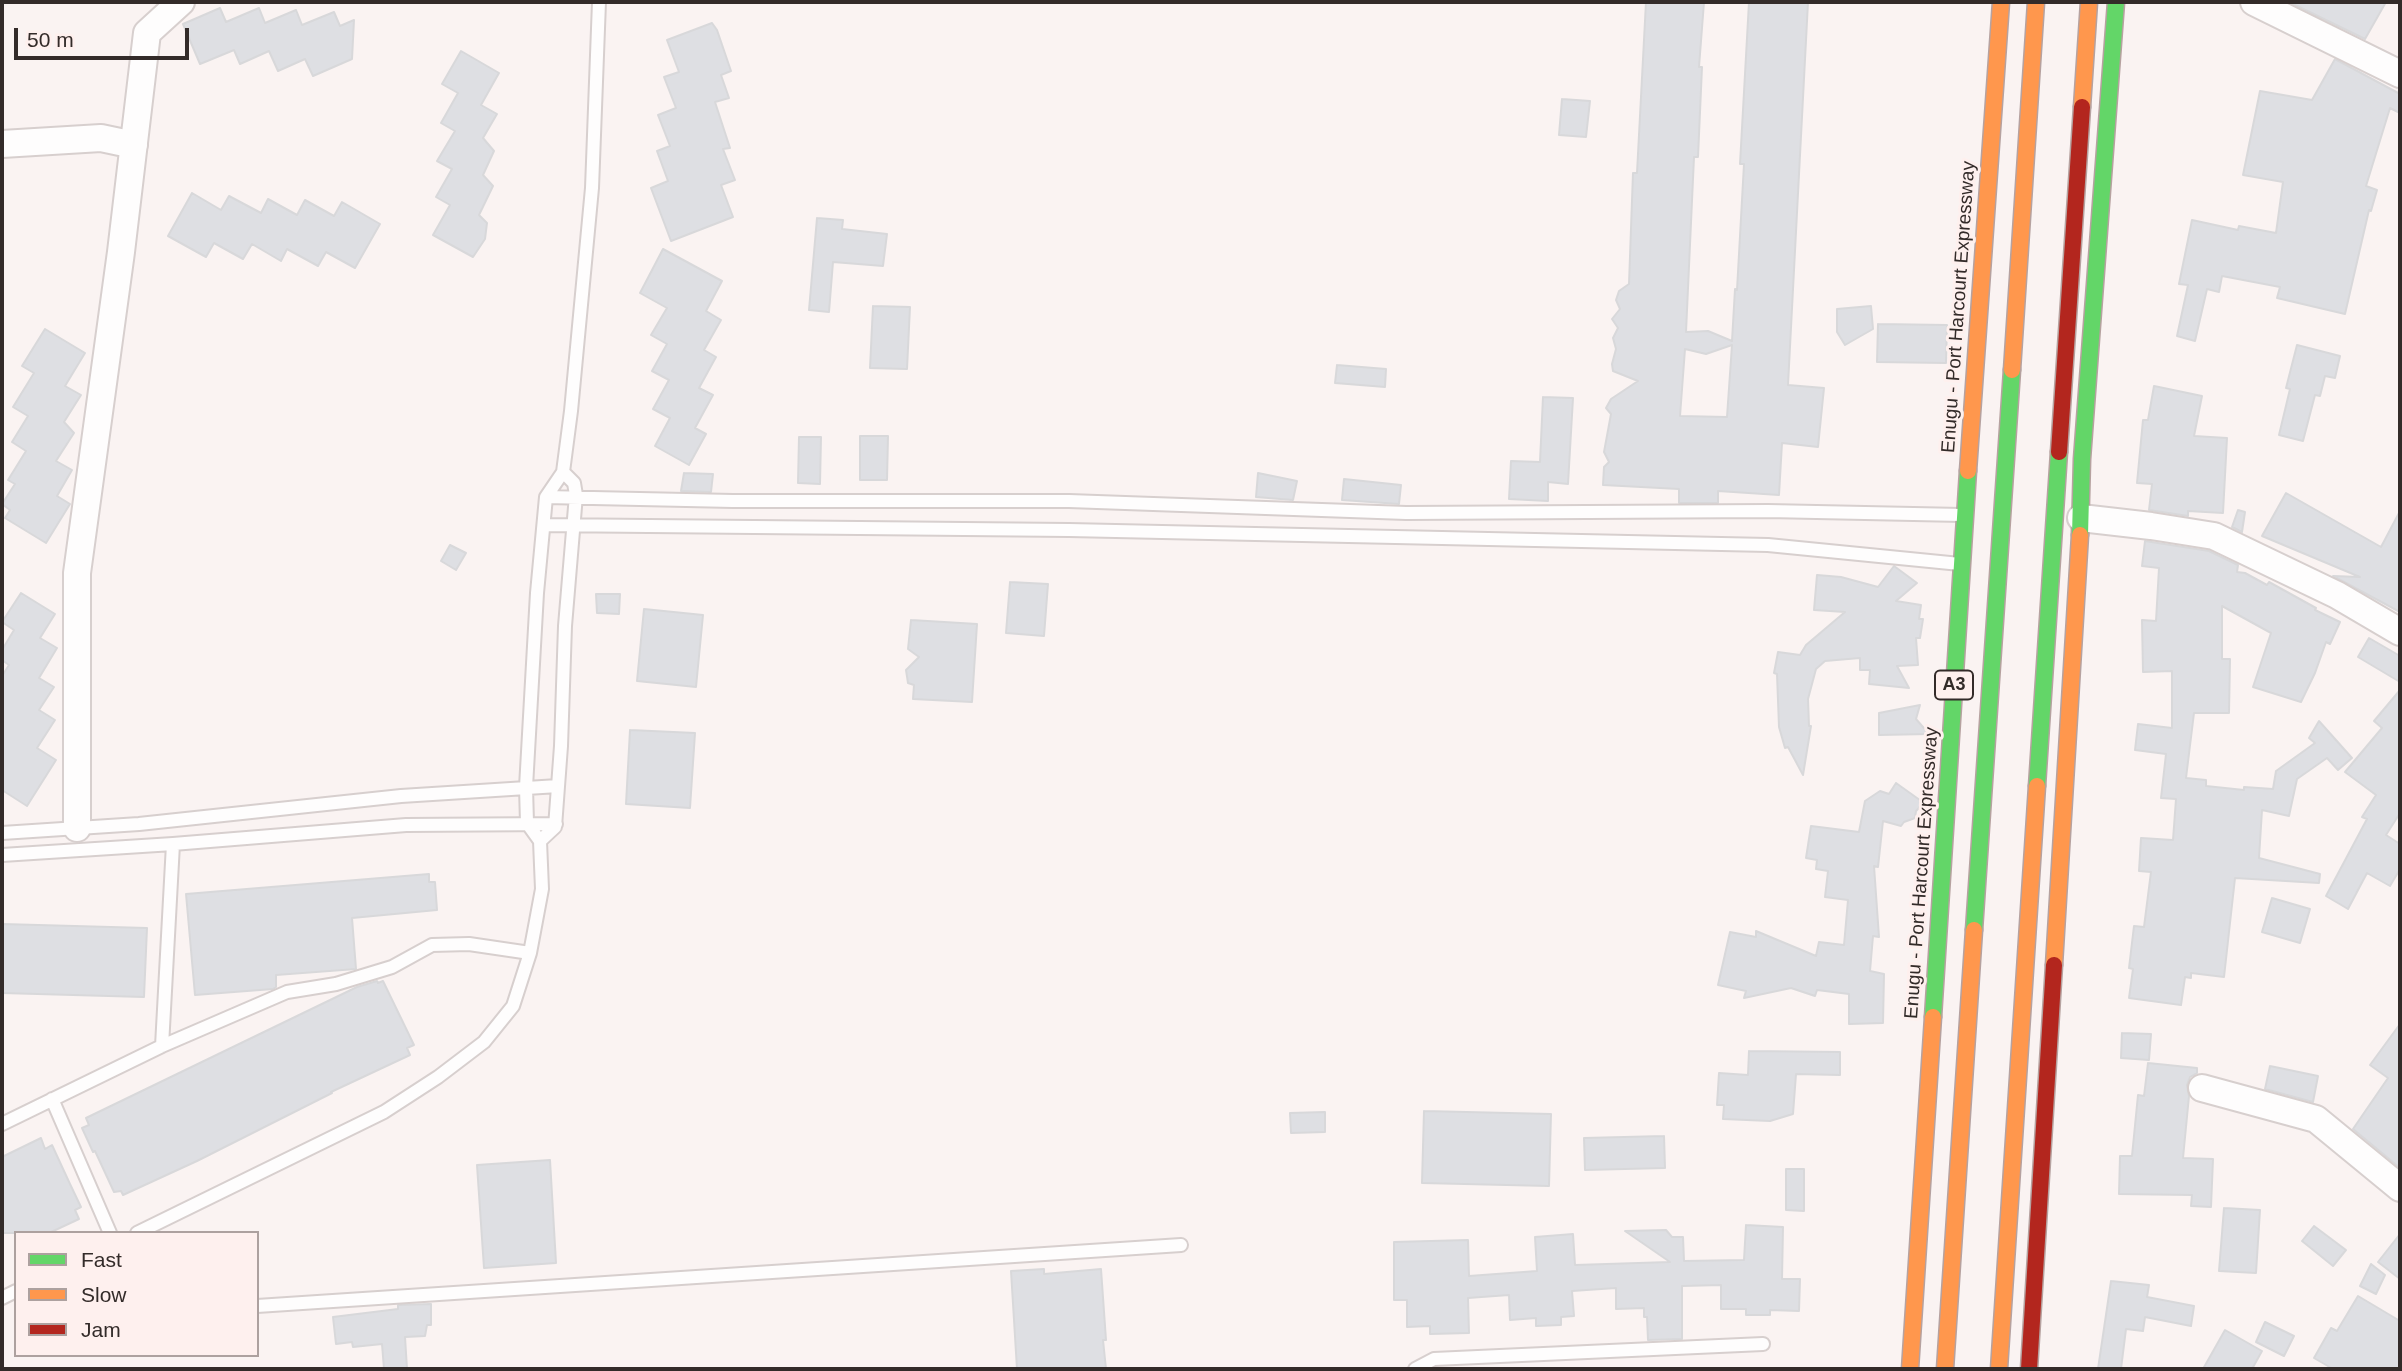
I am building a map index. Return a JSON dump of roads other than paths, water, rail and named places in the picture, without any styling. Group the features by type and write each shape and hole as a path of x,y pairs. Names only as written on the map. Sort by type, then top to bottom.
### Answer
{"main road":[{"name":"Enugu - Port Harcourt Expressway","path":"1910,1369 2001,2"},
{"name":"A3","path":"1945,1369 2036,2"},
{"path":"1999,1369 2088,2"},
{"path":"2029,1369 2081,518 2082,459 2116,2"}],"street":[{"path":"77,828 77,573 134,145 146,33 181,2"},
{"path":"2254,2 2400,74"},
{"path":"2,144 101,138 134,145"},
{"path":"2081,518 2214,537 2337,595 2400,632"},
{"path":"2202,1088 2316,1119 2400,1188"}],"lane":[{"path":"141,1231 384,1112 438,1077 484,1042 513,1006 530,953 542,889 540,841 527,823 526,787 536,606 545,496 563,472 592,188 599,2"},
{"path":"540,841 556,824 565,626 575,525 575,483 563,472"},
{"path":"545,496 733,500 1069,500 1406,513 1768,511 1965,515"},
{"path":"544,525 1069,530 1768,545 1962,564"},
{"path":"2,834 139,824 401,796 558,786"},
{"path":"2,855 406,825 556,824"},
{"path":"162,1046 173,844"},
{"path":"2,1124 162,1046 287,992 336,985 392,967 432,945 469,944 530,953"},
{"path":"52,1099 109,1231"},
{"path":"259,1306 1181,1245"},
{"path":"1415,1369 1434,1359 1763,1344"}]}
